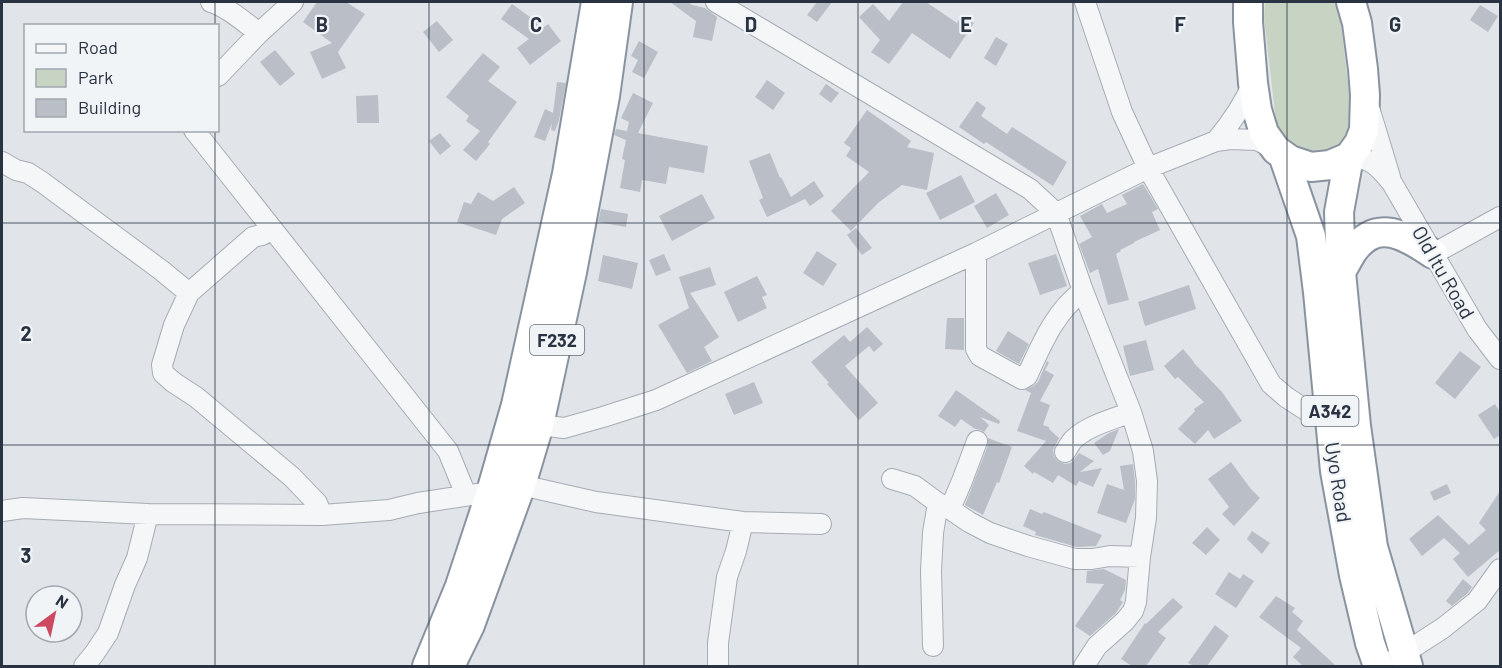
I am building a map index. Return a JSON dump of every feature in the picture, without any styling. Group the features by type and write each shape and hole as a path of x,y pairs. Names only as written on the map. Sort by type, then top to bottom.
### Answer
{"highway":[{"name":"F232","path":"446,666 479,494 516,405 567,174 596,2"},
{"name":"F232","path":"446,666 470,625 521,485 539,425 572,272 605,96 618,2"},
{"name":"A342","path":"1248,2 1257,110 1264,133 1279,152"},
{"name":"A342","path":"1349,157 1359,143 1364,130 1365,95 1357,23 1351,2"},
{"path":"1279,152 1290,160 1311,167 1330,165 1349,157"},
{"name":"Uyo Road","path":"1279,152 1311,236 1335,471 1354,575 1370,643 1393,663"},
{"name":"Uyo Road","path":"1349,157 1339,212 1341,272 1356,426 1373,547 1393,663"},
{"path":"1341,272 1361,242 1373,235 1385,232 1410,238 1433,254"}],"street":[{"path":"211,2 227,9 259,33"},
{"path":"219,75 293,2"},
{"path":"716,2 1030,189 1056,213 1083,291 1131,412 1143,451 1147,481 1146,518 1136,602 1125,621 1097,646 1084,666"},
{"path":"1085,2 1122,112 1148,168 1271,384 1306,410 1330,419"},
{"path":"1216,141 1244,104 1253,83"},
{"path":"1365,95 1392,183"},
{"path":"2,511 23,508 148,514 322,515 389,510 418,503 479,494 448,451 196,132"},
{"path":"539,425 564,428 656,400 976,253 1148,168 1216,141 1257,140 1279,152"},
{"path":"1349,157 1367,159 1376,164 1392,183"},
{"path":"2,162 42,182 189,293"},
{"name":"Old Itu Road","path":"1392,183 1477,329 1500,359"},
{"path":"1433,254 1500,217"},
{"path":"272,230 253,237 189,293 174,325 162,365 163,373 196,397 292,477 317,503 322,515"},
{"path":"976,253 976,349 980,356 1022,379 1027,376 1046,337 1072,299 1083,291"},
{"path":"1065,452 1073,440 1092,427 1131,412"},
{"path":"933,646 931,571 933,533 944,506 962,481 976,441"},
{"path":"892,479 915,486 969,522 990,533 1028,546 1092,560 1110,556 1140,558"},
{"path":"521,485 596,502 743,522 821,524"},
{"path":"84,666 108,633 137,558 148,514"},
{"path":"718,666 718,643 727,577 743,522"},
{"path":"1393,663 1477,601 1500,569"}],"green space":[{"path":"1265,2 1338,2 1350,98 1350,124 1347,135 1340,146 1315,155 1292,147 1281,135 1276,121 1264,18"}],"building":[{"path":"317,2 346,2 365,14 338,52 346,68 322,79 310,52 332,43 303,22"},
{"path":"670,2 688,2 705,8 717,17 712,41 693,37 696,21"},
{"path":"817,2 832,2 817,22 807,15"},
{"path":"903,2 926,2 957,23 962,15 974,23 950,59 912,33 889,64 871,52 880,40 859,17 873,4 889,21"},
{"path":"512,4 544,27 548,24 561,41 530,65 517,48 529,39 501,19"},
{"path":"1480,5 1498,16 1488,32 1470,20"},
{"path":"437,21 453,40 439,52 423,32"},
{"path":"996,37 1008,44 996,66 984,58"},
{"path":"639,41 658,52 644,78 632,72 638,60 631,56"},
{"path":"275,50 295,74 280,86 260,62"},
{"path":"483,53 500,67 488,81 517,102 476,161 463,150 480,131 466,121 469,116 446,97"},
{"path":"767,80 785,93 773,110 755,97"},
{"path":"557,82 566,83 559,120 555,131 551,130 552,123 545,141 534,137 545,109 553,113"},
{"path":"826,84 839,93 831,103 819,94"},
{"path":"633,93 653,103 638,133 708,146 704,173 669,167 666,184 642,180 640,192 620,188 626,140 614,135 616,129 627,131 629,122 621,118"},
{"path":"378,95 379,123 357,123 356,96"},
{"path":"977,101 986,108 981,116 1007,134 1012,127 1067,162 1053,186 959,127"},
{"path":"867,110 911,141 907,147 934,153 927,190 902,185 878,203 851,231 831,211 869,172 846,156 851,148 844,143"},
{"path":"440,133 451,146 440,155 429,141"},
{"path":"770,153 791,197 814,181 824,196 810,206 805,199 767,217 759,200 763,198 749,161"},
{"path":"961,175 975,202 940,220 926,193"},
{"path":"1143,184 1158,209 1152,212 1160,230 1134,242 1116,254 1129,300 1108,305 1098,269 1090,273 1079,244 1092,237 1080,216 1102,204 1107,213 1127,204 1122,195"},
{"path":"514,187 525,203 502,219 496,235 457,222 464,202 471,204 478,192 493,201"},
{"path":"996,193 1009,215 987,228 974,206"},
{"path":"702,194 715,218 672,241 659,216"},
{"path":"601,209 628,214 626,227 598,222"},
{"path":"856,228 872,248 862,255 847,235"},
{"path":"817,251 837,264 823,286 803,273"},
{"path":"664,254 671,270 656,276 649,260"},
{"path":"1056,254 1067,286 1040,295 1028,263"},
{"path":"603,255 638,263 632,289 598,281"},
{"path":"710,267 716,285 690,293 719,337 704,347 712,361 687,373 658,325 689,308 679,277"},
{"path":"757,276 767,295 762,297 767,308 738,322 724,292"},
{"path":"1189,285 1196,309 1145,326 1138,302"},
{"path":"947,318 964,318 964,350 945,349"},
{"path":"867,327 883,344 874,352 869,346 845,366 878,403 859,420 811,362 844,335 850,342"},
{"path":"1008,331 1029,344 1019,364 996,351"},
{"path":"1146,340 1154,370 1130,376 1123,346"},
{"path":"1183,349 1222,392 1242,421 1214,439 1208,430 1195,444 1178,429 1195,411 1194,409 1204,402 1178,377 1175,379 1164,366"},
{"path":"1460,351 1481,367 1455,399 1435,383"},
{"path":"1047,361 1049,363 1045,370 1054,375 1040,401 1050,405 1043,425 1049,427 1059,438 1053,450 1054,456 1065,464 1071,463 1079,453 1094,461 1080,472 1102,468 1093,487 1079,481 1076,486 1058,475 1053,483 1034,472 1033,474 1024,466 1046,441 1017,431 1031,393 1025,390 1038,382"},
{"path":"754,382 763,403 734,415 725,394"},
{"path":"956,390 1000,421 999,424 980,417 989,425 984,432 975,429 961,419 955,427 938,416"},
{"path":"1495,404 1500,412 1500,435 1494,439 1478,415"},
{"path":"1119,429 1110,451 1103,455 1094,443"},
{"path":"988,438 1012,447 999,483 997,482 983,515 965,505 988,445"},
{"path":"1231,462 1260,498 1234,526 1222,514 1229,507 1208,479"},
{"path":"1133,464 1135,499 1126,523 1097,513 1107,484 1124,490 1120,466"},
{"path":"1447,484 1451,493 1434,501 1430,492"},
{"path":"1500,491 1500,550 1468,577 1453,559 1460,553 1444,538 1422,556 1409,539 1438,515 1469,545 1486,530 1479,523"},
{"path":"1030,509 1042,514 1044,512 1102,535 1096,546 1077,547 1035,535 1036,532 1023,526"},
{"path":"1207,527 1220,540 1206,555 1192,543"},
{"path":"1252,531 1270,543 1262,554 1247,539"},
{"path":"1104,569 1126,580 1125,590 1120,600 1123,602 1116,613 1090,636 1075,626 1104,584 1086,583 1087,571"},
{"path":"1229,572 1240,579 1243,574 1254,581 1236,608 1215,594"},
{"path":"1463,579 1472,587 1452,606 1446,601"},
{"path":"1276,596 1295,608 1292,612 1303,621 1297,630 1336,666 1303,666 1293,657 1301,648 1259,617"},
{"path":"1173,598 1183,607 1158,632 1166,638 1146,666 1132,666 1121,659 1145,623"},
{"path":"1215,625 1229,636 1207,666 1194,666 1188,663"}]}
